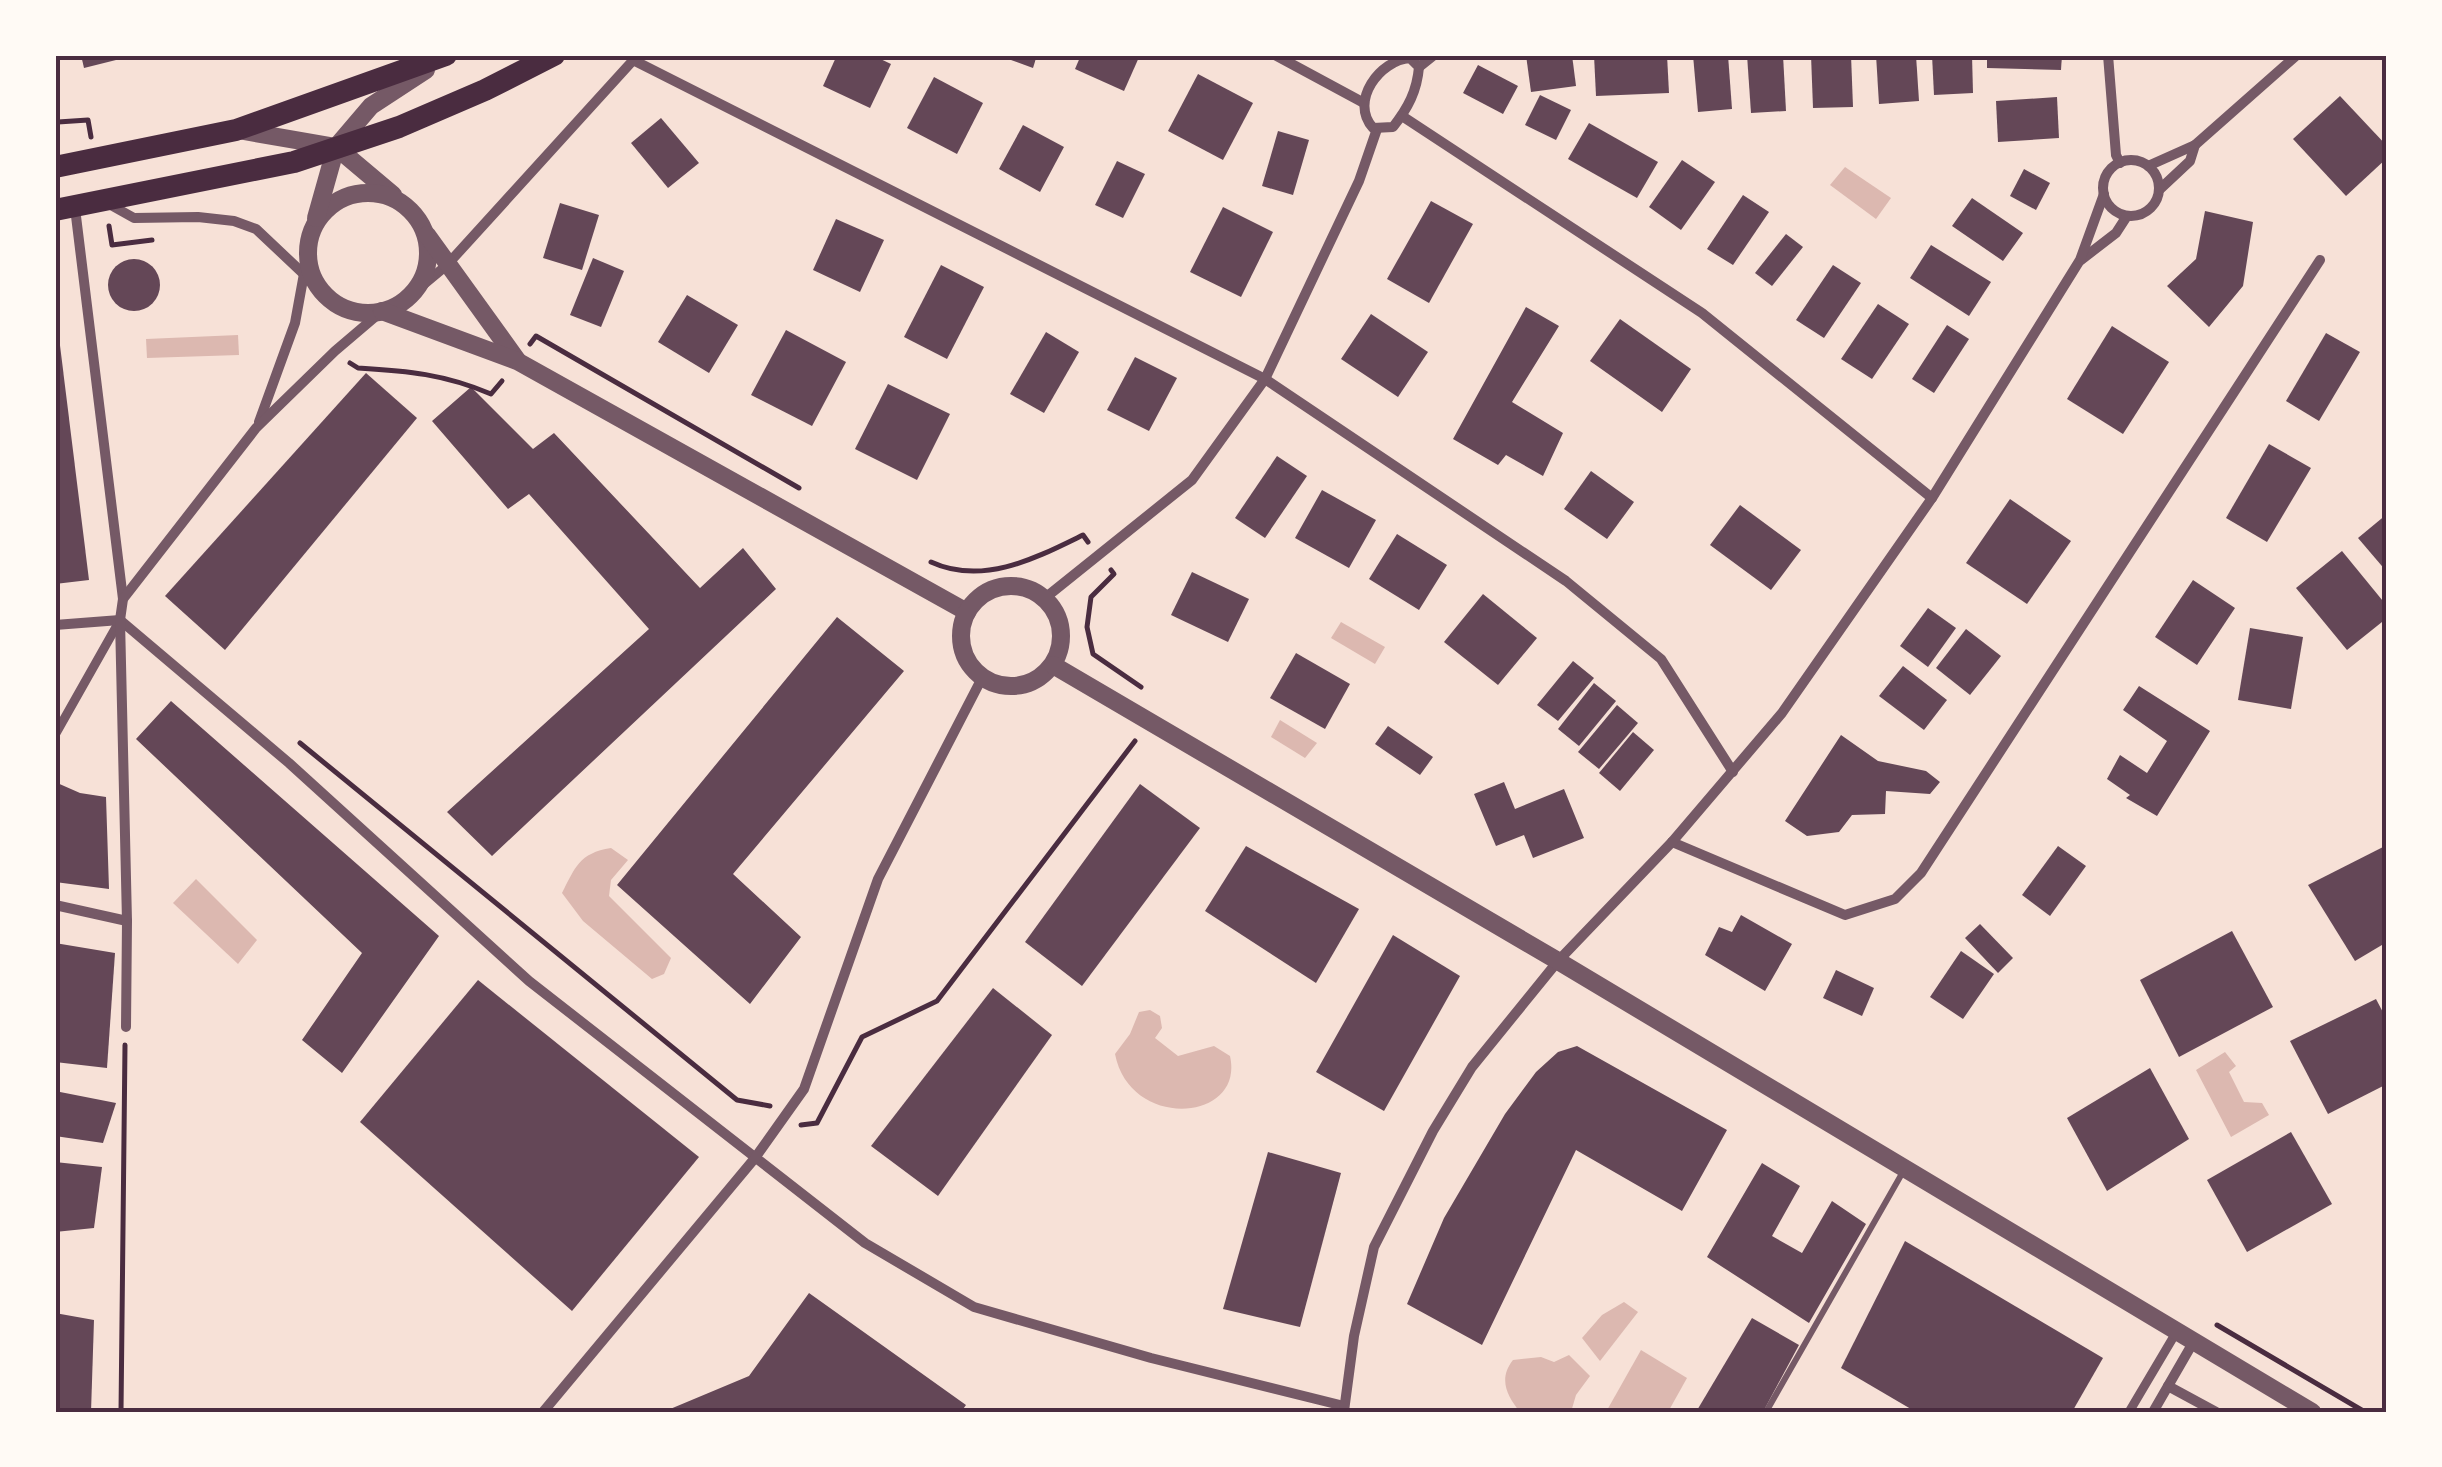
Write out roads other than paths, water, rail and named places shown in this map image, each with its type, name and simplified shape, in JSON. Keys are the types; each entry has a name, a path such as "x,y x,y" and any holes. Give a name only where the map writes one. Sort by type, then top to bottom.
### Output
{"main road":[{"path":"55,167 236,130 449,55"},
{"path":"65,208 294,162 416,120 554,55"}],"street":[{"path":"256,428 295,324 302,273 336,147 371,106 449,55"},
{"path":"1275,55 1364,103"},
{"path":"1413,60 1417,86 1402,116 1393,127 1377,129 1366,120 1364,103 1382,68 1397,59 1434,55"},
{"path":"2108,55 2116,155 2120,163"},
{"path":"2148,166 2195,146 2297,55"},
{"path":"123,599 256,428 335,351 446,265 636,58 1265,379 1566,581 1661,659 1733,772"},
{"path":"1402,116 1702,313 1932,498"},
{"path":"1044,598 1192,480 1265,379 1358,182 1377,129"},
{"path":"236,130 336,147 404,205 517,361"},
{"path":"2159,190 2190,161 2195,146"},
{"path":"55,625 120,620 289,763 529,981 865,1244 974,1307 1344,1409 1354,1336 1374,1247 1432,1131 1472,1067 1558,961 1672,842 1782,713 1932,498 2080,260 2104,194 2105,179 2120,163 2130,160 2148,166 2156,176 2159,190 2157,199 2145,212 2127,216 2112,208 2104,194"},
{"path":"325,294 316,282 310,244 319,219 332,205 349,196 387,196 404,205"},
{"path":"104,201 134,218 198,216 256,229 325,294 351,310 382,311 517,361 967,612"},
{"path":"65,208 123,599 120,620 126,1027"},
{"path":"2080,260 2116,233 2127,216"},
{"path":"411,295 428,263 423,228"},
{"path":"1672,842 1845,915 1896,899 1922,873 2320,260"},
{"path":"1002,586 1032,590 1044,598 1053,607 1062,630 1059,654 1053,665 1028,684 996,685 982,678 971,667 960,640 967,612 988,591 1002,586"},
{"path":"55,735 120,620"},
{"path":"1053,665 1558,961 2312,1412"},
{"path":"543,1412 756,1158 804,1089 878,878 982,678"},
{"path":"55,906 127,921"},
{"path":"2129,1412 2177,1331"},
{"path":"2153,1412 2194,1342"},
{"path":"2168,1386 2216,1412"}],"lane":[{"path":"1766,1412 1905,1168"}]}
